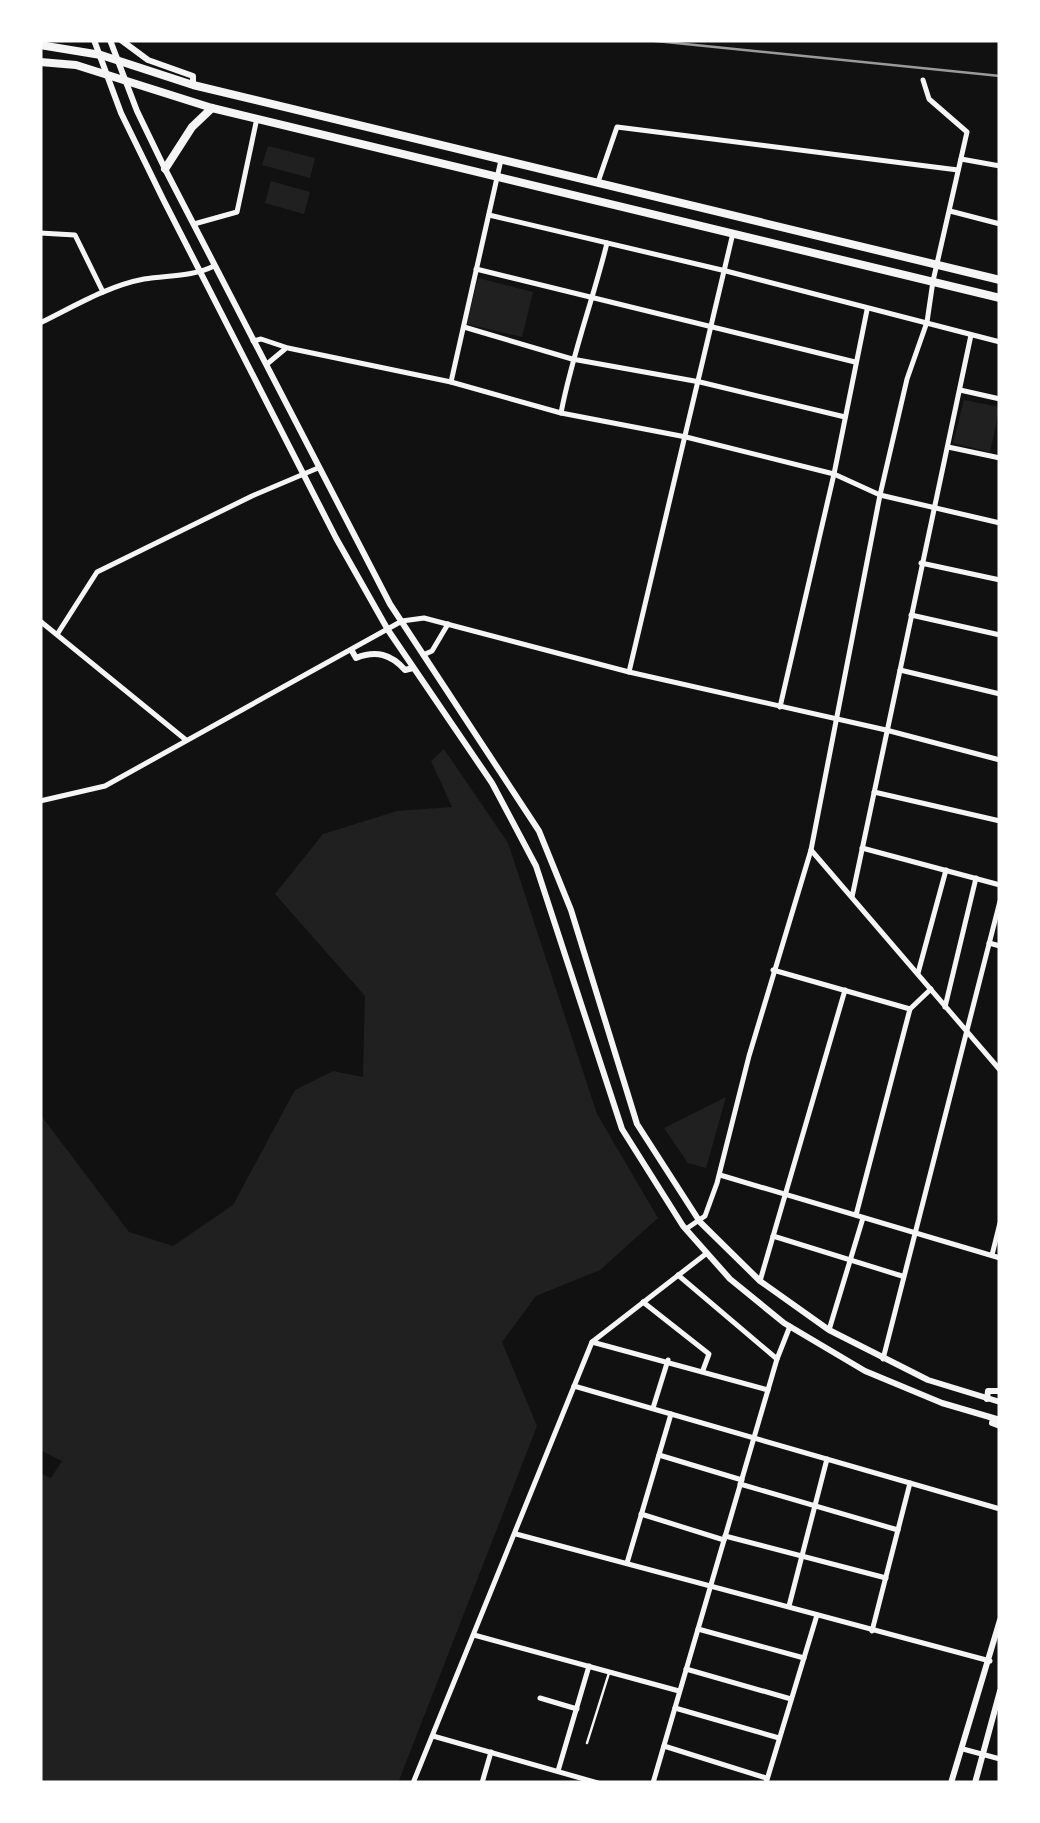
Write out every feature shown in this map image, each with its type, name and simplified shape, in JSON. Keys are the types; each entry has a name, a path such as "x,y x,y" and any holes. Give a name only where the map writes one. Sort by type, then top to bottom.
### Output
{"main road":[{"path":"60,46 70,40"},
{"path":"40,45 101,55 192,85 1000,280"},
{"path":"40,62 76,65 212,108 1000,298"},
{"path":"164,168 192,127 212,108"}],"street":[{"path":"94,40 121,113 304,474 388,630 492,783 536,866 622,1129 686,1229 730,1279 790,1326 865,1370 998,1422"},
{"path":"110,40 164,168 318,468 423,656 539,832 571,910 638,1124 700,1222 760,1280 829,1330 928,1380 1000,1402"},
{"path":"122,40 148,60 193,76 192,85"},
{"path":"686,1229 705,1216 719,1175 773,970 811,850 880,495 907,379 927,322 962,158 967,132 929,99 923,80"},
{"path":"194,224 237,212 257,118"},
{"path":"598,182 617,128 959,170"},
{"path":"451,382 501,158"},
{"path":"962,158 1000,166"},
{"path":"950,211 1000,224"},
{"path":"489,215 1000,342"},
{"path":"629,672 733,232"},
{"path":"40,233 75,235 103,292"},
{"path":"561,414 572,359 594,298 607,242"},
{"path":"40,323 103,292 142,280 202,272 214,266"},
{"path":"476,269 855,362"},
{"path":"780,708 834,474 867,308"},
{"path":"464,327 572,359 700,382 845,417"},
{"path":"852,897 971,335"},
{"path":"253,342 261,338 288,348 451,382 561,414 758,454 834,474 880,495 1000,523"},
{"path":"266,365 279,351 288,348"},
{"path":"960,390 1000,399"},
{"path":"948,446 1000,458"},
{"path":"58,633 97,572 318,468"},
{"path":"922,563 1000,580"},
{"path":"911,614 1000,634"},
{"path":"40,801 105,786 402,621 424,618 629,672 1000,760"},
{"path":"40,621 186,740"},
{"path":"423,656 432,651 448,624"},
{"path":"352,651 356,658 370,652 391,657 405,670 413,668"},
{"path":"900,670 1000,694"},
{"path":"874,792 1000,821"},
{"path":"862,848 1000,885"},
{"path":"811,850 1000,1070"},
{"path":"918,974 946,870"},
{"path":"945,1006 976,878"},
{"path":"883,1359 1000,900"},
{"path":"989,943 1000,946"},
{"path":"773,970 910,1009"},
{"path":"829,1330 850,1260 910,1009 931,989"},
{"path":"760,1280 845,990"},
{"path":"719,1175 1000,1258"},
{"path":"992,1255 1000,1223"},
{"path":"773,1236 902,1276"},
{"path":"413,1783 592,1342 707,1252"},
{"path":"678,1275 777,1359"},
{"path":"643,1302 709,1354 702,1370"},
{"path":"653,1783 790,1326"},
{"path":"592,1342 768,1390"},
{"path":"653,1408 668,1360"},
{"path":"574,1386 1000,1510"},
{"path":"986,1399 988,1391 1000,1392"},
{"path":"626,1562 672,1414"},
{"path":"659,1455 898,1530"},
{"path":"789,1606 827,1459"},
{"path":"872,1630 910,1483"},
{"path":"641,1514 886,1578"},
{"path":"516,1534 990,1661"},
{"path":"664,1746 766,1781 817,1615"},
{"path":"951,1783 1000,1620"},
{"path":"698,1629 804,1658"},
{"path":"474,1635 680,1692"},
{"path":"558,1771 589,1666"},
{"path":"686,1669 791,1699"},
{"path":"975,1783 1000,1691"},
{"path":"540,1698 577,1709"},
{"path":"675,1708 780,1738"},
{"path":"432,1736 598,1783"},
{"path":"962,1749 1000,1759"},
{"path":"482,1783 492,1752"},
{"path":"566,1783 568,1774"}],"lane":[{"path":"587,1743 609,1672"}],"shaded area":[{"path":"268,146 315,158 310,178 262,165"},
{"path":"271,181 310,192 304,214 265,203"},
{"path":"478,278 533,292 522,337 467,324"},
{"path":"964,400 1000,407 990,452 953,443"},
{"path":"444,749 508,843 597,1114 658,1218 600,1270 536,1296 502,1342 537,1426 398,1783 40,1783 40,1473 51,1478 62,1461 40,1450 40,1114 129,1232 173,1246 233,1205 295,1090 333,1071 363,1077 365,996 275,894 323,834 397,811 452,807 431,761"},
{"path":"726,1097 706,1168 688,1163 664,1128"}],"railway":[{"path":"646,40 1000,76"}]}
